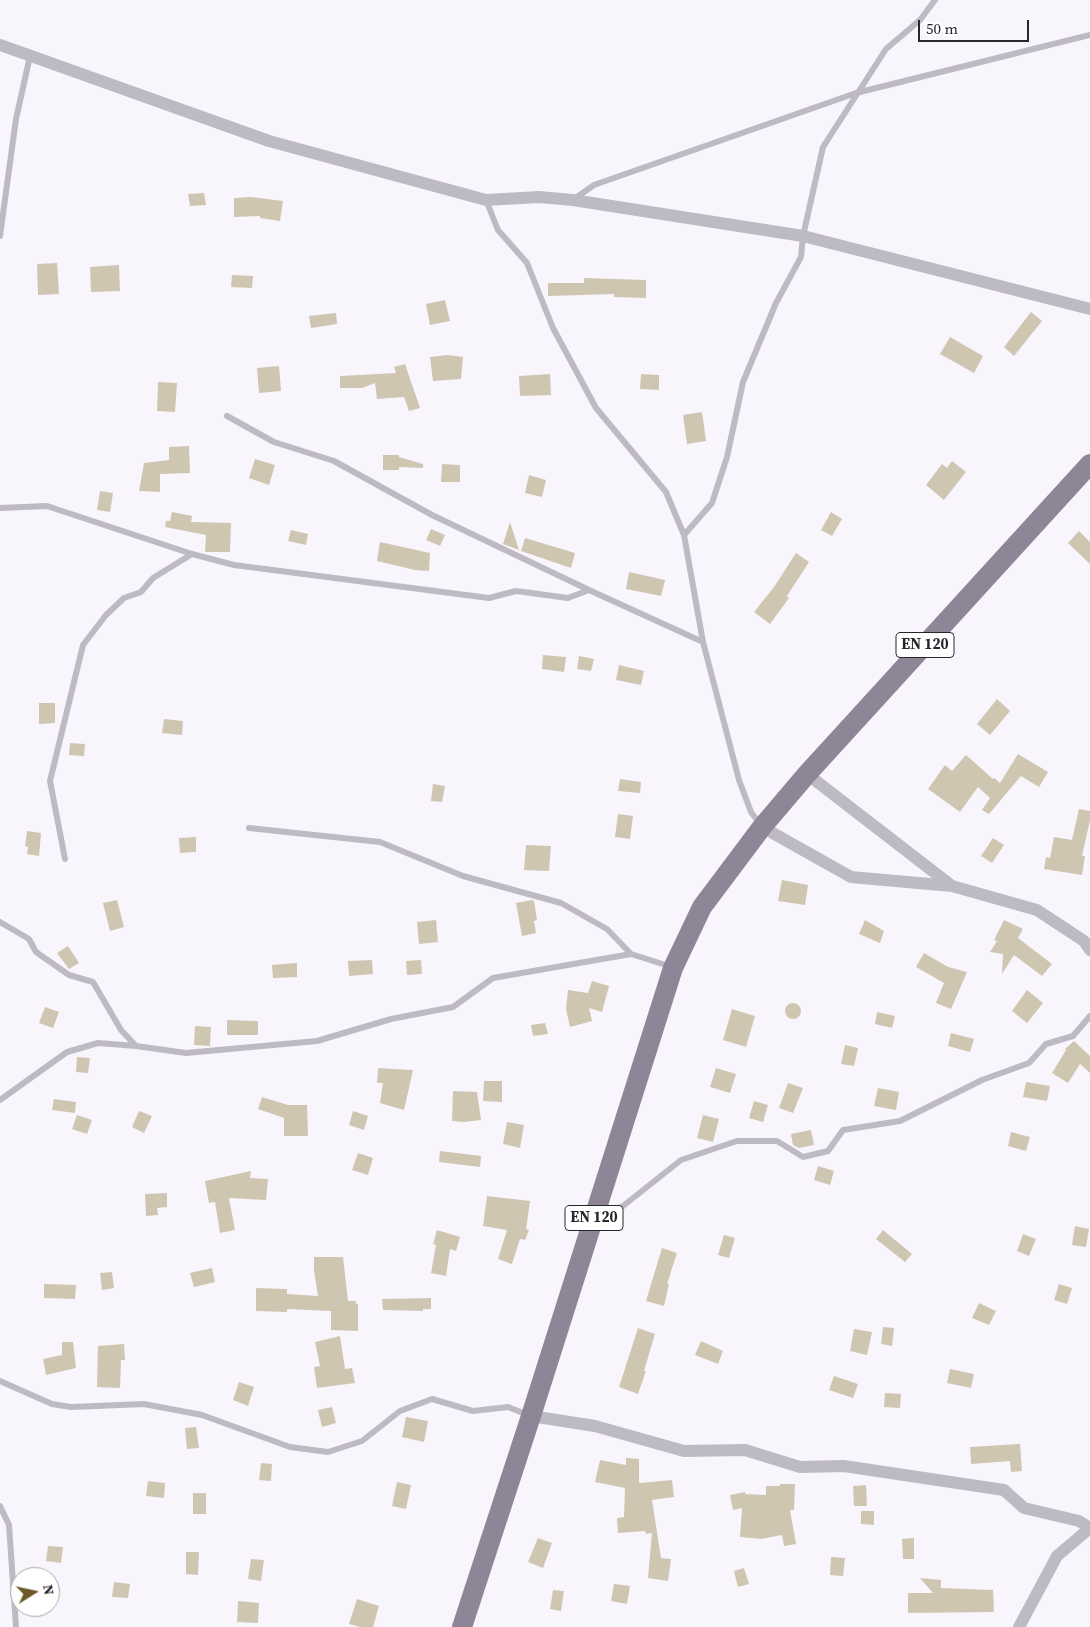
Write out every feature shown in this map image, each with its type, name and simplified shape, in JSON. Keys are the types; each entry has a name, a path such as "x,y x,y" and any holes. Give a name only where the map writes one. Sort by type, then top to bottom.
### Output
{"main road":[{"name":"EN 120","path":"462,1627 673,968 702,907 762,827 808,774 1090,464"}],"street":[{"path":"0,45 269,141 486,200 539,196 803,236 1090,309"},
{"path":"808,774 952,886"},
{"path":"762,827 851,877 952,886 1037,910 1084,941 1090,950"},
{"path":"531,1416 595,1426 684,1451 745,1450 800,1466 844,1466 1004,1490 1024,1508 1079,1521 1090,1528 1057,1556 1019,1627"}],"lane":[{"path":"684,535 712,503 727,458 743,382 776,302 801,257 803,236 823,147 886,49 920,20 935,0"},
{"path":"573,200 594,185 856,93 1090,35"},
{"path":"0,236 16,119 30,56"},
{"path":"486,200 498,230 527,263 553,328 596,408 666,492 684,535 703,642 739,780 750,812 762,827"},
{"path":"227,416 274,442 334,461 432,515 703,642"},
{"path":"0,508 47,506 192,554 234,565 489,598 516,590 568,598 589,590"},
{"path":"66,859 50,781 83,645 106,615 124,598 141,592 153,578 192,554"},
{"path":"249,828 380,842 463,876 561,903 607,929 631,954 673,968"},
{"path":"0,922 29,939 36,952 69,975 93,982 121,1030 136,1046"},
{"path":"0,1100 67,1052 98,1043 186,1053 318,1040 391,1019 453,1007 493,978 631,954"},
{"path":"592,1223 623,1206 682,1160 737,1141 777,1141 803,1157 828,1151 843,1130 900,1121 982,1080 1029,1063 1046,1044 1073,1036 1090,1016"},
{"path":"0,1381 52,1404 71,1407 144,1404 202,1415 290,1447 328,1452 362,1441 400,1411 432,1399 473,1411 508,1407 531,1416"},
{"path":"0,1506 9,1525 16,1627"}],"building":[{"path":"204,193 206,205 190,206 188,194"},
{"path":"251,197 283,201 280,221 260,218 260,216 234,217 234,198"},
{"path":"57,263 59,294 38,295 37,264"},
{"path":"119,265 120,291 91,292 90,267"},
{"path":"232,275 253,276 252,288 231,287"},
{"path":"584,278 646,280 646,298 614,297 614,294 548,296 548,283 584,283"},
{"path":"445,300 450,321 430,325 426,304"},
{"path":"1031,312 1042,321 1014,356 1004,347"},
{"path":"336,313 337,324 311,328 309,316"},
{"path":"950,337 983,356 974,373 940,354"},
{"path":"448,355 463,357 461,379 433,381 430,357"},
{"path":"405,364 420,408 409,411 404,397 377,399 375,383 362,388 340,388 340,376 396,373 394,367"},
{"path":"279,366 281,391 259,393 257,368"},
{"path":"550,374 551,395 520,396 519,376"},
{"path":"641,374 659,375 659,390 640,389"},
{"path":"158,382 177,383 175,412 157,411"},
{"path":"702,412 706,441 687,444 683,415"},
{"path":"189,446 190,473 160,474 160,492 139,491 144,463 169,460 169,447"},
{"path":"383,455 399,455 399,457 423,464 423,468 399,467 399,470 383,470"},
{"path":"255,459 275,465 269,485 249,478"},
{"path":"952,461 966,472 944,500 926,485 942,464 947,468"},
{"path":"442,464 460,465 460,482 441,482"},
{"path":"529,475 546,480 542,497 525,493"},
{"path":"100,491 113,493 110,512 97,510"},
{"path":"172,512 192,516 191,522 231,523 230,552 205,552 206,535 165,527 166,521 170,521"},
{"path":"831,512 842,519 832,536 821,530"},
{"path":"510,522 519,550 503,544"},
{"path":"431,529 445,535 440,546 426,540"},
{"path":"291,530 308,534 306,545 288,541"},
{"path":"1079,531 1090,542 1090,564 1068,543"},
{"path":"525,538 575,553 571,568 521,551"},
{"path":"380,542 430,553 429,571 415,570 377,561"},
{"path":"796,553 809,562 787,596 789,598 770,624 754,612 774,587"},
{"path":"629,572 665,580 661,596 626,589"},
{"path":"543,655 566,657 564,672 542,669"},
{"path":"579,656 594,659 591,671 577,669"},
{"path":"619,665 644,671 641,685 616,680"},
{"path":"997,699 1010,711 990,735 977,724"},
{"path":"39,703 55,703 55,723 39,724"},
{"path":"164,719 183,721 182,735 162,733"},
{"path":"70,743 85,744 84,756 69,755"},
{"path":"1018,754 1048,772 1039,787 1021,776 989,814 982,810 990,798 978,787 960,812 928,789 945,765 952,771 966,755 1000,783"},
{"path":"620,779 641,782 640,793 618,791"},
{"path":"433,784 445,786 442,802 431,801"},
{"path":"1079,809 1090,811 1090,820 1082,856 1085,856 1082,875 1044,869 1046,857 1050,858 1054,837 1072,840"},
{"path":"618,814 633,816 630,839 615,837"},
{"path":"27,831 41,833 39,856 27,854 28,847 25,846"},
{"path":"196,837 196,852 180,853 179,838"},
{"path":"993,838 1004,845 992,863 981,856"},
{"path":"526,845 551,846 549,871 524,870"},
{"path":"782,880 808,885 805,905 778,901"},
{"path":"117,900 124,927 110,931 103,903"},
{"path":"534,901 537,920 534,921 536,933 522,936 516,903"},
{"path":"436,920 438,942 419,944 417,922"},
{"path":"865,920 884,931 880,943 859,934"},
{"path":"1004,920 1023,929 1018,938 1052,964 1042,976 1014,955 1002,974 1003,954 990,952 997,941 994,940"},
{"path":"68,946 79,963 69,969 57,953"},
{"path":"924,953 948,967 967,972 951,1009 936,1003 944,983 916,967"},
{"path":"372,960 373,974 349,976 348,961"},
{"path":"421,960 422,974 407,975 406,961"},
{"path":"297,963 297,977 273,978 272,965"},
{"path":"592,981 609,986 602,1012 589,1008 592,1021 570,1027 566,1009 568,990 588,993"},
{"path":"1027,990 1043,1003 1027,1023 1012,1011"},
{"path":"790,1003 796,1003 801,1008 799,1017 790,1019 785,1014 785,1008"},
{"path":"45,1007 59,1012 53,1028 39,1023"},
{"path":"732,1009 755,1016 746,1047 723,1040"},
{"path":"877,1012 895,1016 892,1028 875,1024"},
{"path":"227,1020 258,1021 258,1035 227,1035"},
{"path":"545,1023 548,1034 533,1036 531,1025"},
{"path":"195,1026 211,1027 210,1046 194,1045"},
{"path":"951,1033 974,1039 970,1052 948,1046"},
{"path":"1074,1041 1090,1056 1090,1073 1080,1064 1068,1083 1052,1073 1065,1049"},
{"path":"845,1045 858,1048 854,1066 841,1064"},
{"path":"77,1057 90,1058 88,1073 76,1072"},
{"path":"378,1068 413,1070 404,1110 380,1103 383,1083 377,1083"},
{"path":"716,1068 736,1074 730,1093 710,1087"},
{"path":"484,1081 502,1081 502,1102 483,1101"},
{"path":"1026,1082 1050,1086 1047,1101 1023,1097"},
{"path":"788,1083 803,1088 793,1113 779,1108"},
{"path":"878,1088 899,1092 896,1110 874,1106"},
{"path":"453,1091 477,1092 481,1120 452,1121"},
{"path":"262,1097 288,1105 307,1105 308,1136 284,1136 284,1118 258,1109"},
{"path":"54,1099 76,1102 75,1113 52,1110"},
{"path":"754,1101 768,1105 763,1122 749,1118"},
{"path":"139,1111 152,1116 144,1133 132,1127"},
{"path":"353,1111 368,1116 364,1130 349,1125"},
{"path":"77,1115 92,1120 87,1134 72,1129"},
{"path":"703,1115 719,1119 713,1142 697,1138"},
{"path":"507,1122 524,1125 520,1148 503,1144"},
{"path":"811,1130 814,1145 799,1148 793,1145 791,1134"},
{"path":"1011,1132 1030,1137 1026,1151 1008,1146"},
{"path":"440,1151 481,1156 480,1167 439,1162"},
{"path":"358,1153 373,1158 368,1175 352,1170"},
{"path":"818,1166 834,1171 830,1185 814,1180"},
{"path":"251,1171 250,1178 268,1179 266,1200 229,1198 235,1230 220,1233 215,1202 209,1203 205,1181"},
{"path":"167,1193 167,1207 157,1208 158,1215 146,1216 145,1194"},
{"path":"487,1196 530,1201 526,1229 529,1230 525,1240 520,1239 512,1264 498,1259 507,1230 483,1226"},
{"path":"1075,1226 1089,1229 1086,1247 1072,1245"},
{"path":"437,1230 460,1237 456,1251 450,1249 446,1276 431,1273 436,1245 433,1244"},
{"path":"883,1230 912,1254 905,1262 876,1239"},
{"path":"1023,1234 1036,1239 1029,1256 1017,1251"},
{"path":"724,1235 735,1238 729,1258 718,1255"},
{"path":"662,1248 677,1253 667,1284 669,1284 664,1306 646,1301"},
{"path":"314,1257 343,1257 348,1301 356,1301 356,1304 358,1304 358,1331 331,1330 331,1311 287,1309 287,1312 256,1311 256,1288 287,1289 287,1294 318,1296"},
{"path":"212,1268 215,1282 194,1287 190,1273"},
{"path":"112,1272 114,1288 102,1290 100,1273"},
{"path":"44,1284 76,1285 75,1299 44,1298"},
{"path":"1059,1284 1072,1288 1067,1304 1054,1300"},
{"path":"431,1298 431,1309 423,1309 423,1311 383,1310 382,1299"},
{"path":"979,1303 996,1311 989,1325 972,1318"},
{"path":"883,1327 894,1328 892,1346 881,1344"},
{"path":"638,1328 655,1334 638,1394 619,1387"},
{"path":"854,1329 872,1332 867,1355 850,1351"},
{"path":"340,1336 345,1369 352,1368 355,1383 317,1388 314,1367 320,1366 315,1342"},
{"path":"701,1341 723,1351 718,1364 695,1355"},
{"path":"62,1342 73,1342 76,1368 46,1375 43,1359 62,1355"},
{"path":"124,1344 125,1360 121,1360 120,1388 97,1387 98,1346"},
{"path":"950,1369 974,1374 971,1388 947,1383"},
{"path":"834,1376 858,1384 853,1398 829,1390"},
{"path":"239,1382 254,1387 248,1406 233,1400"},
{"path":"885,1393 901,1394 900,1408 884,1407"},
{"path":"332,1407 336,1423 322,1427 318,1410"},
{"path":"406,1417 428,1421 424,1442 402,1437"},
{"path":"196,1427 199,1448 187,1449 185,1428"},
{"path":"1020,1444 1022,1471 1011,1472 1010,1461 971,1464 970,1447"},
{"path":"626,1458 639,1459 639,1483 672,1480 674,1497 652,1500 661,1558 671,1559 668,1581 648,1578 652,1533 646,1534 645,1531 618,1533 617,1518 624,1517 625,1488 595,1482 600,1460 626,1465"},
{"path":"261,1463 272,1464 271,1481 259,1480"},
{"path":"148,1481 165,1483 164,1498 146,1496"},
{"path":"397,1482 411,1485 406,1509 392,1506"},
{"path":"780,1484 795,1484 794,1510 790,1510 796,1544 784,1546 782,1535 761,1539 740,1537 742,1508 733,1510 730,1495 745,1492 745,1494 766,1495 766,1486 780,1486"},
{"path":"866,1485 867,1506 854,1506 853,1486"},
{"path":"193,1493 206,1493 206,1514 193,1514"},
{"path":"861,1511 874,1511 874,1525 861,1524"},
{"path":"538,1538 552,1543 543,1568 528,1562"},
{"path":"914,1538 914,1559 903,1559 902,1539"},
{"path":"48,1546 63,1547 61,1563 46,1561"},
{"path":"186,1552 199,1552 198,1575 186,1574"},
{"path":"831,1557 845,1558 843,1576 830,1575"},
{"path":"251,1559 264,1560 261,1581 248,1579"},
{"path":"744,1568 749,1584 738,1587 734,1571"},
{"path":"920,1578 941,1580 941,1588 993,1590 994,1612 908,1613 908,1593 933,1593"},
{"path":"114,1582 130,1584 128,1598 112,1597"},
{"path":"614,1584 630,1586 627,1604 611,1601"},
{"path":"553,1590 564,1591 561,1611 550,1609"},
{"path":"357,1599 379,1606 373,1627 360,1627 349,1624"},
{"path":"238,1601 259,1603 258,1623 237,1622"}]}
